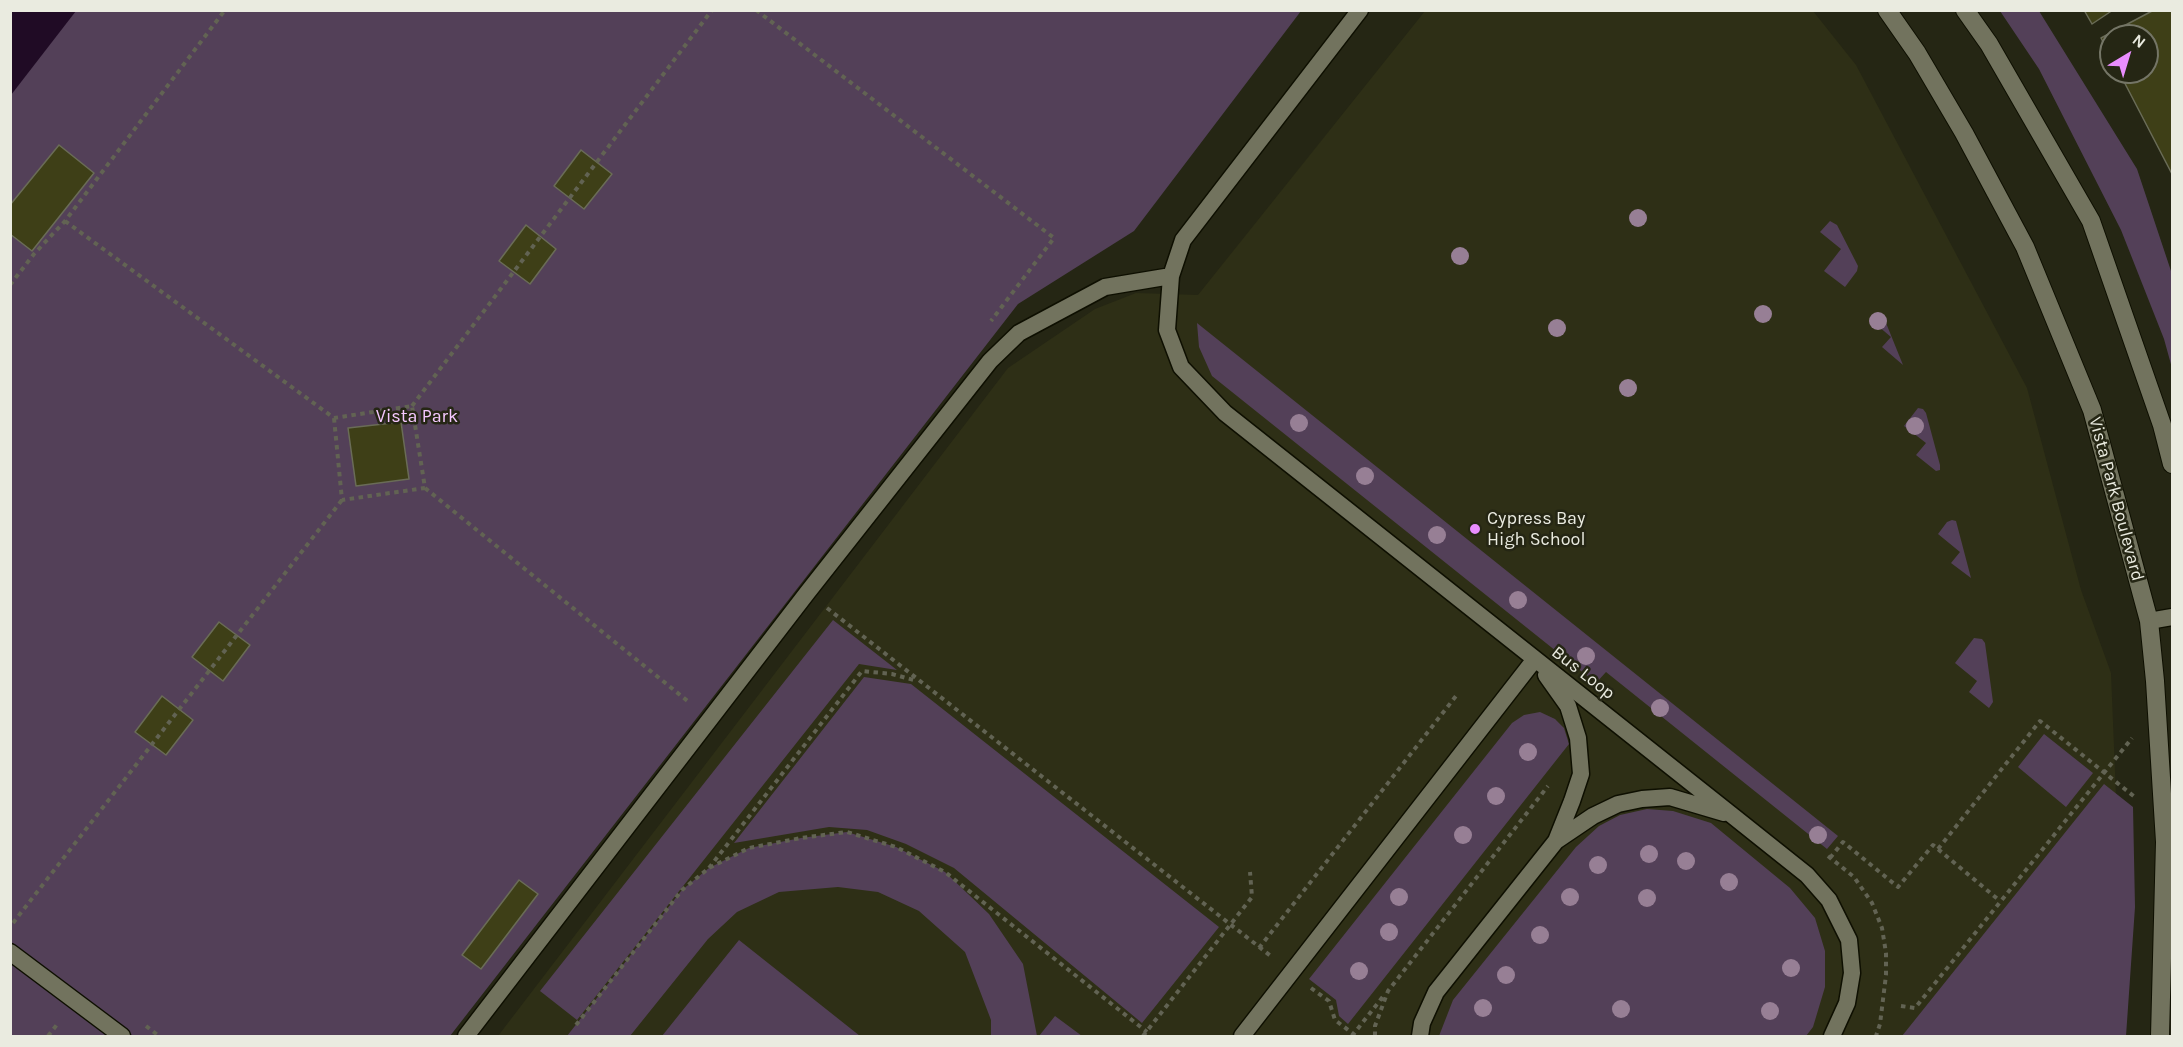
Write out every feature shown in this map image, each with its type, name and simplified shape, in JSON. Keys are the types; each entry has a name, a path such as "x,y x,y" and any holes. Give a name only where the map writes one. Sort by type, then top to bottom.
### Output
{"street":[{"name":"Vista Park Boulevard","path":"1887,10 1923,63 1964,133 2025,247 2092,410 2149,621 2165,842 2160,1036"},
{"path":"1965,10 1989,44 2091,221 2162,425 2172,464"}],"lane":[{"path":"1242,1036 1535,659 1225,413 1181,367 1167,330 1171,276 1183,240 1359,10"},
{"path":"466,1036 807,593 990,361 1019,333 1105,287 1171,276"},
{"path":"2149,621 2172,617"},
{"name":"Bus Loop","path":"1535,659 1807,875 1829,900 1849,940 1852,973 1847,1003 1832,1036"},
{"name":"Bus Loop","path":"1535,659 1569,706 1578,738 1581,774 1556,841"},
{"name":"Bus Loop","path":"1420,1036 1422,1023 1436,992 1556,841 1593,816 1618,804 1642,799 1670,797 1733,816"},
{"path":"10,952 122,1036"}],"path":[{"path":"10,285 34,254 65,221 225,10"},
{"path":"65,221 334,418 412,406 712,10"},
{"path":"756,10 1049,234"},
{"path":"412,406 425,488 692,705"},
{"path":"13,923 342,500 334,418"},
{"path":"342,500 425,488"},
{"path":"807,593 1329,1001 1335,1020 1354,1036 1549,786"},
{"path":"709,868 862,671 892,674 920,682"},
{"path":"1259,948 1456,696"},
{"path":"1938,849 2040,721 2139,800"},
{"path":"1901,1006 1915,1008 2137,732"},
{"path":"576,1025 682,890 709,868 749,848 847,832 896,847 945,872 1147,1032"},
{"path":"1830,858 1843,842 1898,887 1933,845 2000,901"},
{"path":"1143,1036 1252,897 1250,872"},
{"path":"1375,1036 1376,1026 1388,991"},
{"path":"48,1036 60,1021"}],"shaded area":[{"path":"10,11 76,11 11,95"},
{"name":"Cypress Bay High School","path":"1425,11 1813,11 1856,65 2027,388 2081,590 2111,673 2118,846 2112,1036 498,1036 1008,368 1095,309 1136,293 1198,295"}],"green space":[{"name":"Vista Park","path":"10,11 1301,11 1134,231 1018,304 450,1036 11,1036"},
{"path":"2000,11 2039,11 2137,169 2172,274 2172,368 2164,339 2121,230 2039,69"},
{"path":"1830,221 1837,225 1858,266 1845,287 1824,271 1841,249 1820,232"},
{"path":"1877,312 1884,318 1903,365 1882,347 1891,337 1871,320"},
{"path":"1197,323 1838,836 1827,849 1606,672 1596,683 1212,376 1199,347"},
{"path":"1918,408 1923,409 1926,413 1940,470 1936,471 1916,455 1926,443 1904,426"},
{"path":"1956,521 1971,578 1951,563 1960,552 1938,534 1947,522"},
{"path":"833,620 897,670 859,664 577,1020 540,991"},
{"path":"1974,638 1982,639 1985,643 1993,702 1989,708 1969,692 1977,681 1955,663"},
{"path":"864,677 911,684 1219,927 1142,1023 954,868 906,844 867,830 829,827 734,843"},
{"path":"1540,712 1555,719 1564,728 1569,744 1348,1024 1339,1016 1336,1000 1309,979 1512,723 1524,715"},
{"path":"2044,734 2093,773 2066,807 2018,767"},
{"path":"2104,784 2133,807 2135,907 2126,1036 1902,1036"},
{"path":"1647,809 1673,811 1711,823 1790,888 1815,918 1825,951 1825,987 1813,1027 1806,1036 1439,1036 1453,1000 1576,847 1599,826 1620,815"},
{"path":"847,832 896,847 945,872 989,914 1023,964 1037,1036 991,1036 991,1020 965,952 919,911 878,892 838,887 779,892 737,912 708,939 630,1036 567,1036 682,890 709,868 749,848"},
{"path":"739,940 860,1036 662,1036"},
{"path":"1055,1016 1082,1036 1039,1036"}],"building":[{"path":"2084,10 2113,10 2092,24"},
{"path":"2154,10 2172,10 2172,174 2125,84 2159,84 2159,24 2128,24"},
{"path":"59,145 94,173 32,251 10,234 10,205"},
{"path":"581,150 612,174 584,209 554,186"},
{"path":"526,225 556,249 530,284 499,261"},
{"path":"401,422 409,479 356,486 348,428"},
{"path":"219,622 250,645 223,681 192,657"},
{"path":"162,696 193,720 166,755 135,732"},
{"path":"519,880 538,894 481,969 462,955"}],"place":[{"name":"Cypress Bay High School","path":"1475,529"}]}
